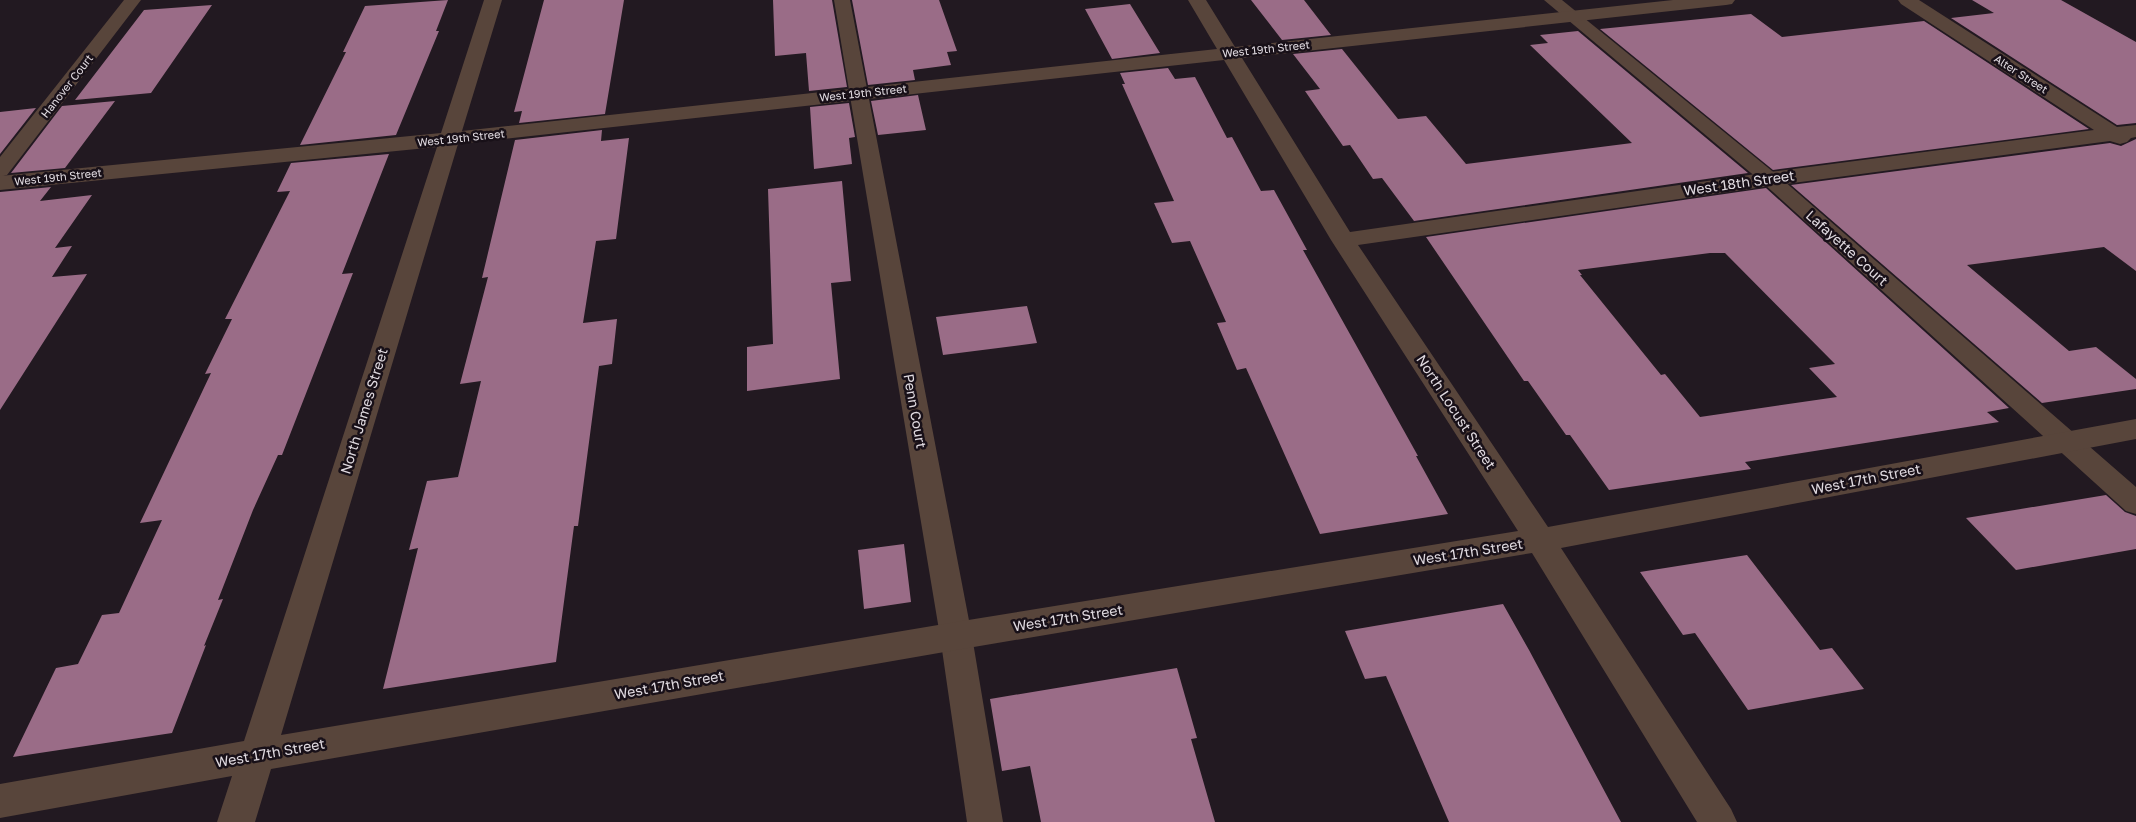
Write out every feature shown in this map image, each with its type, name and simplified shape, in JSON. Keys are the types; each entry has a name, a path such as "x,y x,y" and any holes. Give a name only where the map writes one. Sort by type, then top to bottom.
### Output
{"street":[{"name":"North James Street","path":"236,822 493,0"},
{"name":"North Locust Street","path":"1196,0 1343,240 1540,540 1718,822"},
{"name":"West 19th Street","path":"0,183 449,139 1726,0"},
{"name":"Alter Street","path":"1906,0 2136,148"},
{"name":"West 18th Street","path":"1343,240 1770,179 2136,131"},
{"name":"West 17th Street","path":"0,801 257,755 956,636 1540,540 2136,429"}],"lane":[{"name":"Hanover Court","path":"0,171 133,0"},
{"name":"Penn Court","path":"842,0 956,636 985,822"},
{"name":"Lafayette Court","path":"1552,0 1770,179 2136,503"}],"building":[{"path":"448,0 436,31 439,31 396,135 300,145 346,52 343,52 365,6"},
{"path":"544,0 624,0 605,114 519,123 522,111 514,112"},
{"path":"773,0 832,0 847,87 809,91 806,53 775,56"},
{"path":"852,0 939,0 957,51 947,52 951,65 913,70 915,80 868,85"},
{"path":"1251,0 1304,0 1331,35 1282,40"},
{"path":"1972,0 2061,0 2136,42 2136,123 2117,125 1951,18 1994,13"},
{"path":"1130,4 1160,53 1112,59 1085,9"},
{"path":"212,5 151,93 75,100 144,10"},
{"path":"1751,14 1782,37 1924,21 2089,129 1773,170 1600,29"},
{"path":"1578,31 1748,173 1414,221 1382,178 1373,179 1350,145 1343,146 1305,91 1320,89 1293,54 1342,49 1398,119 1426,116 1466,164 1632,143 1530,45 1548,43 1540,35"},
{"path":"1168,68 1175,79 1195,77 1227,138 1232,137 1261,191 1274,190 1307,250 1303,250 1418,456 1416,456 1448,514 1320,534 1246,368 1237,370 1217,323 1226,322 1190,241 1172,243 1154,203 1174,201 1122,84 1125,84 1120,73"},
{"path":"918,95 926,130 878,135 871,101"},
{"path":"115,101 65,168 11,173 62,106"},
{"path":"849,103 855,137 849,138 852,164 814,169 810,107"},
{"path":"36,108 0,154 0,112"},
{"path":"602,130 601,141 629,138 616,239 596,241 583,323 617,319 612,364 599,366 578,526 574,526 556,662 383,689 418,548 409,550 427,481 458,477 481,381 460,384 488,277 482,278 515,140"},
{"path":"2136,139 2136,271 2104,247 1967,265 2069,351 2096,347 2136,379 2136,389 2042,403 1791,185 2110,143 2121,146"},
{"path":"389,154 342,274 353,273 282,455 278,455 253,510 218,600 223,599 172,733 13,757 56,668 78,664 102,615 119,613 162,520 140,523 211,373 205,374 232,319 225,319 290,191 277,192 291,163"},
{"path":"842,181 851,281 831,283 840,379 747,391 747,347 773,344 768,189"},
{"path":"51,187 40,201 92,195 55,248 72,246 52,277 87,274 0,410 0,192"},
{"path":"1766,188 2009,408 1987,412 1999,422 1745,462 1751,469 1609,490 1570,435 1566,435 1528,381 1524,381 1426,237","holes":["1710,253 1725,253 1835,364 1809,368 1837,397 1700,417 1665,374 1661,375 1580,275 1582,275 1578,270"]},
{"path":"1027,306 1037,343 943,355 936,317"},
{"path":"2106,495 2125,512 2136,516 2136,549 2016,570 1966,518"},
{"path":"904,544 911,602 864,609 858,550"},
{"path":"1747,555 1820,650 1832,648 1864,689 1748,710 1695,633 1683,635 1640,572"},
{"path":"1503,604 1621,822 1449,822 1386,676 1365,679 1345,631"},
{"path":"1177,668 1197,738 1191,739 1215,822 1041,822 1030,766 1002,771 990,699"}]}
